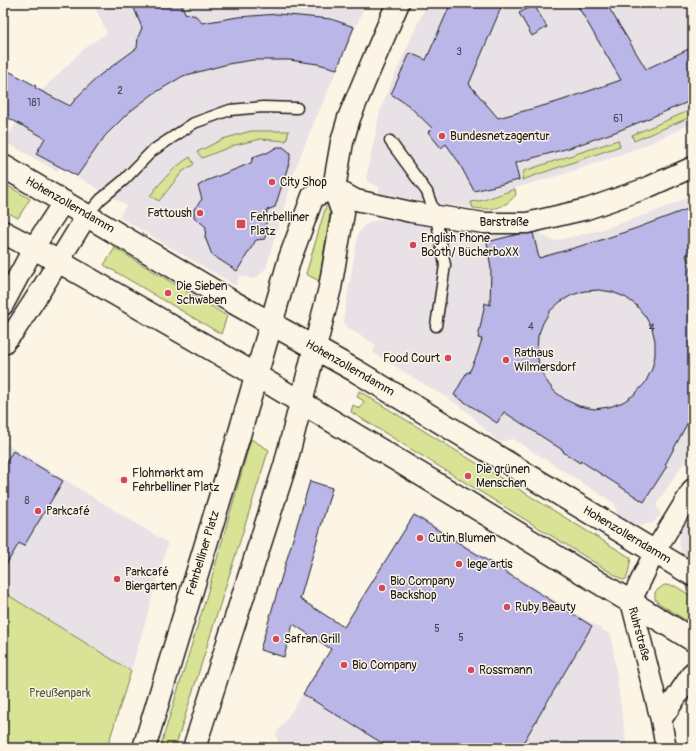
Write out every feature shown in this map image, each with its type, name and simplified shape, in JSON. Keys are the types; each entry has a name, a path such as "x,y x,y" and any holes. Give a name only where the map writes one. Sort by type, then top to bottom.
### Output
{"main road":[{"path":"194,748 285,466 330,288 343,213 334,188 342,142 349,118 398,3"},
{"name":"Hohenzollerndamm","path":"3,166 271,324 315,347 693,576"},
{"name":"Fehrbelliner Platz","path":"144,748 292,252 313,196 334,188"},
{"path":"3,232 34,247 301,402 693,640"}],"street":[{"name":"Barstraße","path":"334,188 356,200 436,217 484,223 527,224 587,209 644,189 693,167"},
{"path":"3,305 34,247 64,201"},
{"path":"3,344 15,330 87,215"},
{"name":"Ruhrstraße","path":"666,748 661,720 631,601 655,552 693,488"},
{"path":"661,720 693,672"}],"lane":[{"path":"87,215 152,151 194,123 230,110 263,107 296,108"},
{"path":"390,141 427,192 436,217 445,265 436,326"}],"shaded area":[{"path":"93,3 366,3 296,167 266,268 258,277 251,279 240,275 236,286 119,217 126,205 60,167 57,171 5,142 37,87 42,90 88,45 107,33"},
{"path":"427,3 693,3 693,123 646,145 614,157 561,175 515,188 514,190 516,195 500,207 485,209 447,205 378,194 379,187 370,183 366,179 380,111 390,85"},
{"path":"693,196 693,449 656,505 661,514 654,522 640,526 620,518 614,503 513,439 499,442 470,414 452,401 373,353 376,345 347,328 344,323 344,315 358,234 364,226 372,221 383,219 456,230 486,232 532,229 554,241 600,230 648,214"},
{"path":"3,442 168,543 131,671 3,592"},
{"path":"414,513 611,635 627,748 279,748 276,734 303,694"},
{"path":"693,513 693,564 683,555 679,541 682,529"}],"green space":[{"path":"693,109 693,116 634,141 632,135"},
{"path":"251,131 289,131 286,141 261,139 235,145 202,158 197,152 223,139"},
{"path":"618,140 620,146 522,180 524,171"},
{"path":"190,157 194,164 182,172 159,201 150,196 168,174"},
{"path":"3,183 30,199 18,218 3,210"},
{"path":"515,189 516,195 506,204 491,209 473,208 471,202 484,200"},
{"path":"328,199 332,201 319,281 306,274"},
{"path":"115,248 227,316 221,334 104,265"},
{"path":"359,391 631,558 626,579 623,580 351,412 353,405 360,409 364,401 357,397"},
{"path":"251,439 269,450 175,748 160,748 206,598"},
{"path":"664,585 675,586 693,597 693,625 657,602 655,599 655,592"},
{"name":"Preußenpark","path":"3,592 131,671 107,748 3,748"}],"building":[{"path":"132,3 181,3 185,13 196,16 202,23 238,17 278,14 331,19 354,27 337,69 318,64 289,60 253,60 228,64 183,76 153,94 128,113 105,136 77,176 36,154 45,138 3,115 3,68 36,86 35,88 70,106 78,96 100,75 137,48 138,37 142,28"},
{"path":"451,3 503,3 469,84 498,118 557,102 621,80 576,3 606,3 646,69 693,47 693,100 618,131 569,148 515,163 519,180 474,191 458,161 446,144 441,148 428,132 432,128 408,105 391,94 410,53 426,60"},
{"path":"534,5 547,27 532,36 519,13"},
{"path":"277,147 283,147 290,153 290,160 275,207 267,210 265,239 256,240 237,271 212,255 205,237 206,227 194,217 194,209 202,199 198,186 206,181 251,163 253,157 267,153"},
{"name":"Rathaus Wilmersdorf","path":"693,207 693,253 686,255 693,278 693,420 688,422 665,465 667,466 644,502 581,461 580,463 504,412 497,423 454,395 467,372 469,373 477,355 482,339 478,338 485,303 490,305 491,269 487,242 519,234 533,233 539,258 634,229","holes":["599,290 612,292 625,297 636,305 652,328 655,341 655,355 652,369 645,383 635,394 623,402 609,407 594,409 579,406 566,400 554,391 545,379 539,365 537,351 538,336 550,311 560,302 572,295 585,291"]},
{"path":"13,451 63,481 24,546 19,543 3,570 3,467"},
{"path":"310,481 332,488 300,599 344,627 414,515 592,626 520,748 390,748 303,694 331,649 293,624 284,657 260,650"}],"place":[{"name":"Bundesnetzagentur","path":"442,136"},
{"name":"City Shop","path":"272,182"},
{"name":"Fattoush","path":"200,213"},
{"name":"Fehrbelliner Platz","path":"241,224"},
{"name":"English Phone Booth/ BücherboXX","path":"413,245"},
{"name":"Die Sieben Schwaben","path":"168,293"},
{"name":"Food Court","path":"448,358"},
{"name":"Rathaus Wilmersdorf","path":"506,360"},
{"name":"Die grünen Menschen","path":"468,476"},
{"name":"Flohmarkt am Fehrbelliner Platz","path":"124,480"},
{"name":"Parkcafé","path":"38,511"},
{"name":"Cutin Blumen","path":"420,538"},
{"name":"lege artis","path":"459,564"},
{"name":"Parkcafé Biergarten","path":"117,579"},
{"name":"Bio Company Backshop","path":"382,588"},
{"name":"Ruby Beauty","path":"507,607"},
{"name":"Safran Grill","path":"276,639"},
{"name":"Bio Company","path":"344,665"},
{"name":"Rossmann","path":"471,670"}]}
